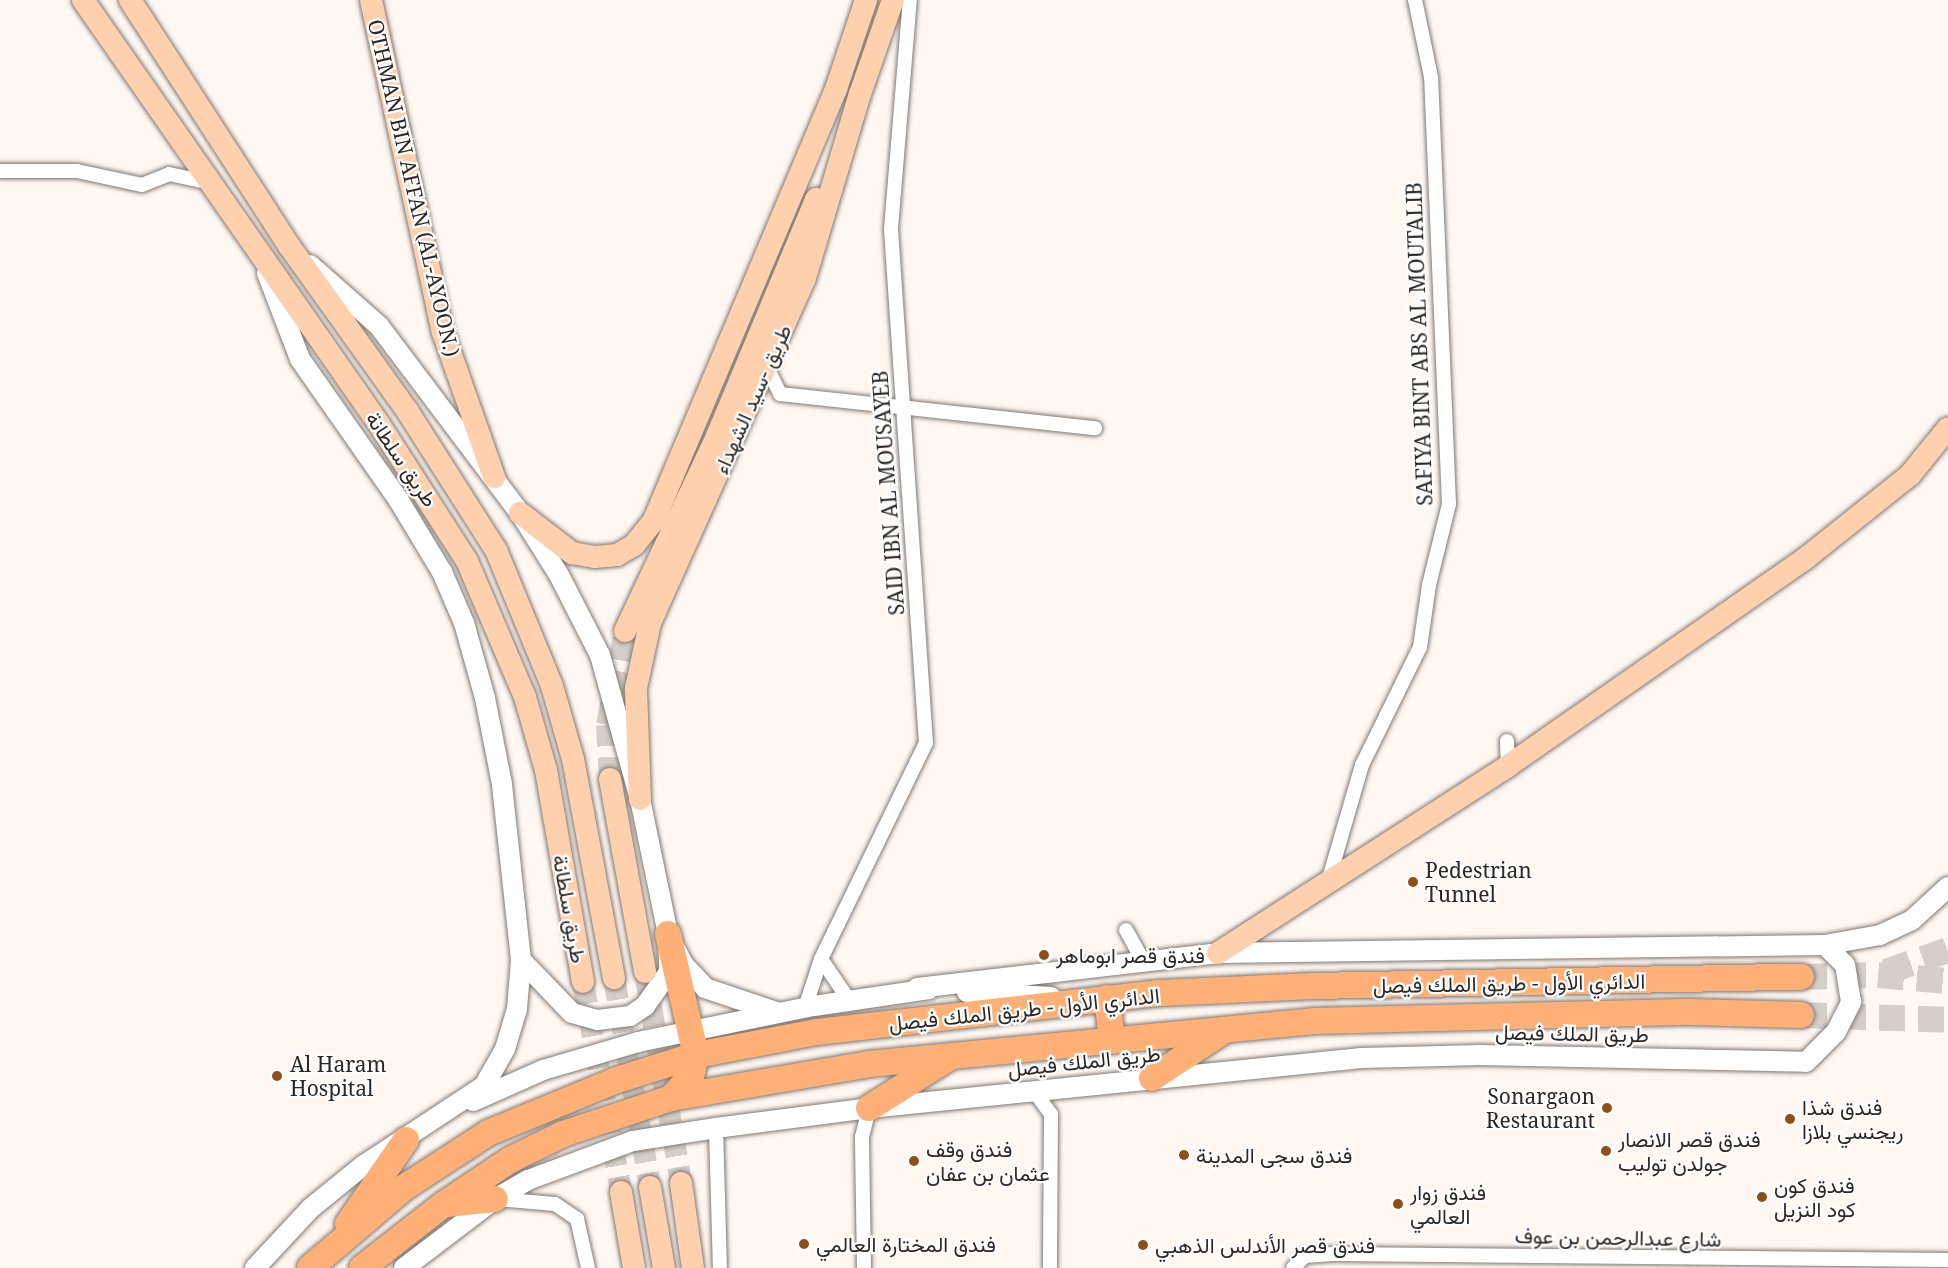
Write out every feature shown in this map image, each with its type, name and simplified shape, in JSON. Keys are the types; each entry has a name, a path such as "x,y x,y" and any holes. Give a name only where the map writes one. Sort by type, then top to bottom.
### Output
{"highway":[{"path":"668,934 694,1043 691,1076 671,1098"},
{"name":"الدائري الأول - طريق الملك فيصل","path":"318,1261 405,1187 488,1133 614,1081 694,1043 817,1032 1097,998 1312,986 1801,977"},
{"path":"1097,998 1112,1040"},
{"name":"الدائري الأول - طريق الملك فيصل","path":"362,1268 444,1204 510,1160 563,1134 671,1098 869,1064 1314,1021 1691,1012 1802,1015"},
{"path":"1152,1078 1226,1029"},
{"path":"869,1108 953,1056"},
{"path":"318,1261 406,1140"},
{"path":"444,1204 495,1199"}],"main road":[{"name":"طريق سلطانة","path":"82,0 435,506 468,561 500,632 546,770 582,982"},
{"name":"طريق سلطانة","path":"130,0 290,247 408,412 496,549 552,686 570,748 614,978"},
{"name":"OTHMAN BIN AFFAN (AL-AYOON.)","path":"371,0 443,332 494,477"},
{"name":"طريق -سيد الشهداء","path":"520,513 573,553 595,557 617,555 634,546 654,520 836,89 866,0"},
{"name":"طريق -سيد الشهداء","path":"640,799 636,688 650,623 805,278 860,94 893,0"},
{"path":"625,631 717,436 860,94"},
{"path":"290,247 379,327 494,477 559,575 600,655 640,799 668,934 669,972 645,1006 630,1016 597,1020 572,1013 521,960"},
{"path":"255,1268 311,1208 364,1165 406,1140 484,1086 505,1049 517,1009 521,960 501,784 485,698 464,623 442,572 398,499 300,359 262,259"},
{"path":"1218,953 1508,766 1806,558 1910,475 1948,428"},
{"path":"610,779 645,972"},
{"path":"450,1111 543,1070 638,1041 694,1043 778,1013 916,988 1218,953 1825,945 1880,934 1912,920 1948,887"},
{"path":"668,934 683,964 705,988 778,1013"},
{"name":"طريق الملك فيصل","path":"404,1268 495,1199 536,1177 633,1141 716,1128 869,1108 1361,1058 1481,1055 1806,1062 1836,1032 1851,1002 1845,965 1825,945"},
{"path":"916,988 1097,998"},
{"path":"681,1183 693,1268"},
{"path":"650,1187 664,1268"},
{"path":"621,1192 634,1268"}],"street":[{"name":"SAID IBN AL MOUSAYEB","path":"805,1008 821,959 926,742 891,229 910,0"},
{"name":"SAFIYA BINT ABS AL MOUTALIB","path":"1328,884 1362,765 1420,647 1429,585 1449,504 1431,77 1415,0"},
{"path":"0,171 77,171 142,184 169,174 207,182"},
{"path":"766,367 780,394 903,405 1095,428"},
{"path":"1507,741 1508,766"},
{"path":"1126,930 1144,962"},
{"path":"821,959 849,1000"},
{"path":"1034,1091 1051,1114 1050,1268"},
{"path":"864,1268 862,1137 869,1108"},
{"path":"716,1128 720,1268"},
{"path":"495,1199 531,1199 555,1204 577,1219 588,1268"},
{"name":"شارع عبدالرحمن بن عوف","path":"1293,1268 1305,1256 1336,1254 1648,1263 1948,1260"}],"tunnel":[{"path":"610,779 607,725 625,631"},
{"path":"1886,972 1948,950"},
{"path":"645,972 681,1183"},
{"path":"1801,977 1878,975 1948,981"},
{"path":"614,978 650,1187"},
{"path":"583,982 621,1192"},
{"path":"1801,1015 1948,1020"}],"place":[{"name":"Pedestrian Tunnel","path":"1413,882"},
{"name":"فندق قصر ابوماهر","path":"1044,955"},
{"name":"Al Haram Hospital","path":"277,1076"},
{"name":"Sonargaon Restaurant","path":"1607,1108"},
{"name":"فندق شذا ريجنسي بلازا","path":"1790,1119"},
{"name":"فندق قصر الانصار جولدن توليب","path":"1606,1151"},
{"name":"فندق سجى المدينة","path":"1184,1155"},
{"name":"فندق وقف عثمان بن عفان","path":"914,1161"},
{"name":"فندق كون كود النزيل","path":"1762,1197"},
{"name":"فندق زوار العالمي","path":"1398,1204"},
{"name":"فندق المختارة العالمي","path":"804,1244"},
{"name":"فندق قصر الأندلس الذهبي","path":"1143,1245"}]}
